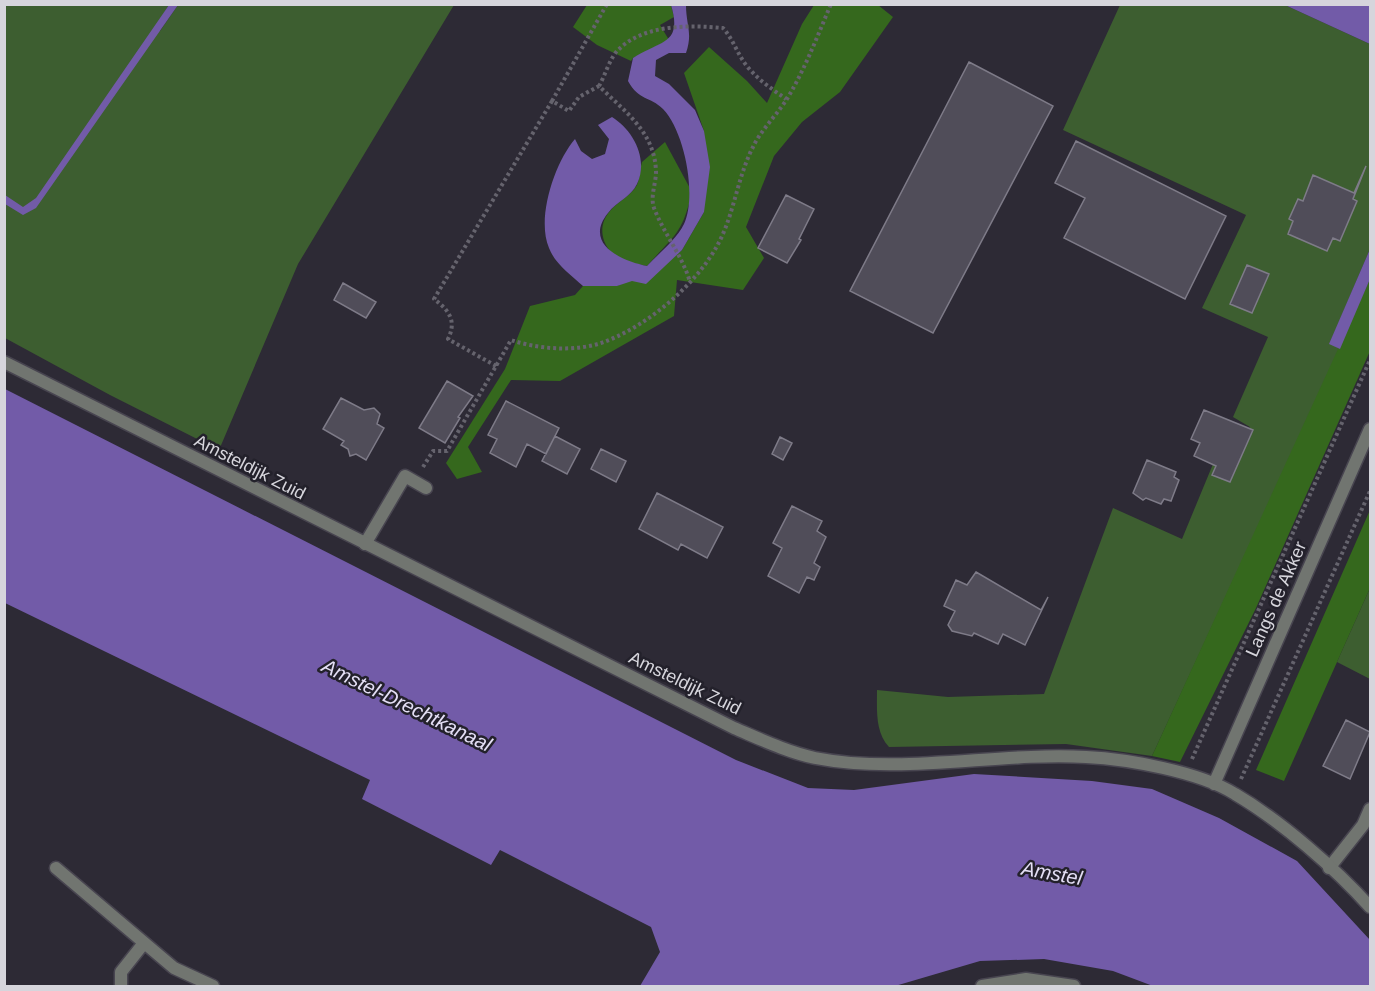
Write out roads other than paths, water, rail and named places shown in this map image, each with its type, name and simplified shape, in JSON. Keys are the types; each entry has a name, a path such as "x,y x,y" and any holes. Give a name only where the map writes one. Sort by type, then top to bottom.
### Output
{"street":[{"name":"Amsteldijk Zuid","path":"4,362 734,728 814,758 896,763 1086,757 1185,774 1235,793 1303,843 1371,907"},
{"name":"Langs de Akker","path":"1214,784 1371,429"},
{"path":"365,544 405,476 426,488"},
{"path":"1329,868 1363,825 1371,809"},
{"path":"56,868 174,968 213,987"},
{"path":"122,987 120,972 144,943"},
{"path":"982,987 1026,979 1074,987"}],"water":[{"path":"169,5 178,5 36,208 23,215 5,204 5,195 23,207 36,198"},
{"path":"671,5 686,5 688,46 686,53 669,53 656,60 655,76 669,84 695,110 704,131 710,167 704,212 682,250 646,284 632,281 617,286 583,286 564,269 552,254 546,236 545,222 546,206 555,176 575,139 581,151 592,159 605,154 609,139 598,125 612,117 626,129 637,146 641,165 637,184 608,213 601,224 600,234 603,242 617,255 647,266 681,230 688,212 687,165 683,148 671,119 658,105 636,92 628,81 633,58 667,40 671,35 674,18"},
{"path":"1285,5 1370,5 1370,44"},
{"path":"1370,249 1370,279 1340,349 1329,344"},
{"path":"5,389 736,760 808,788 854,790 974,774 1092,781 1152,789 1219,818 1297,861 1370,940 1370,986 1153,986 1113,971 1044,959 980,961 895,986 640,986 660,952 651,927 500,850 491,865 362,799 370,780 5,603"}],"water label":[{"name":"Amstel-Drechtkanaal","path":"407,705"},
{"name":"Amstel","path":"1052,873"}]}
